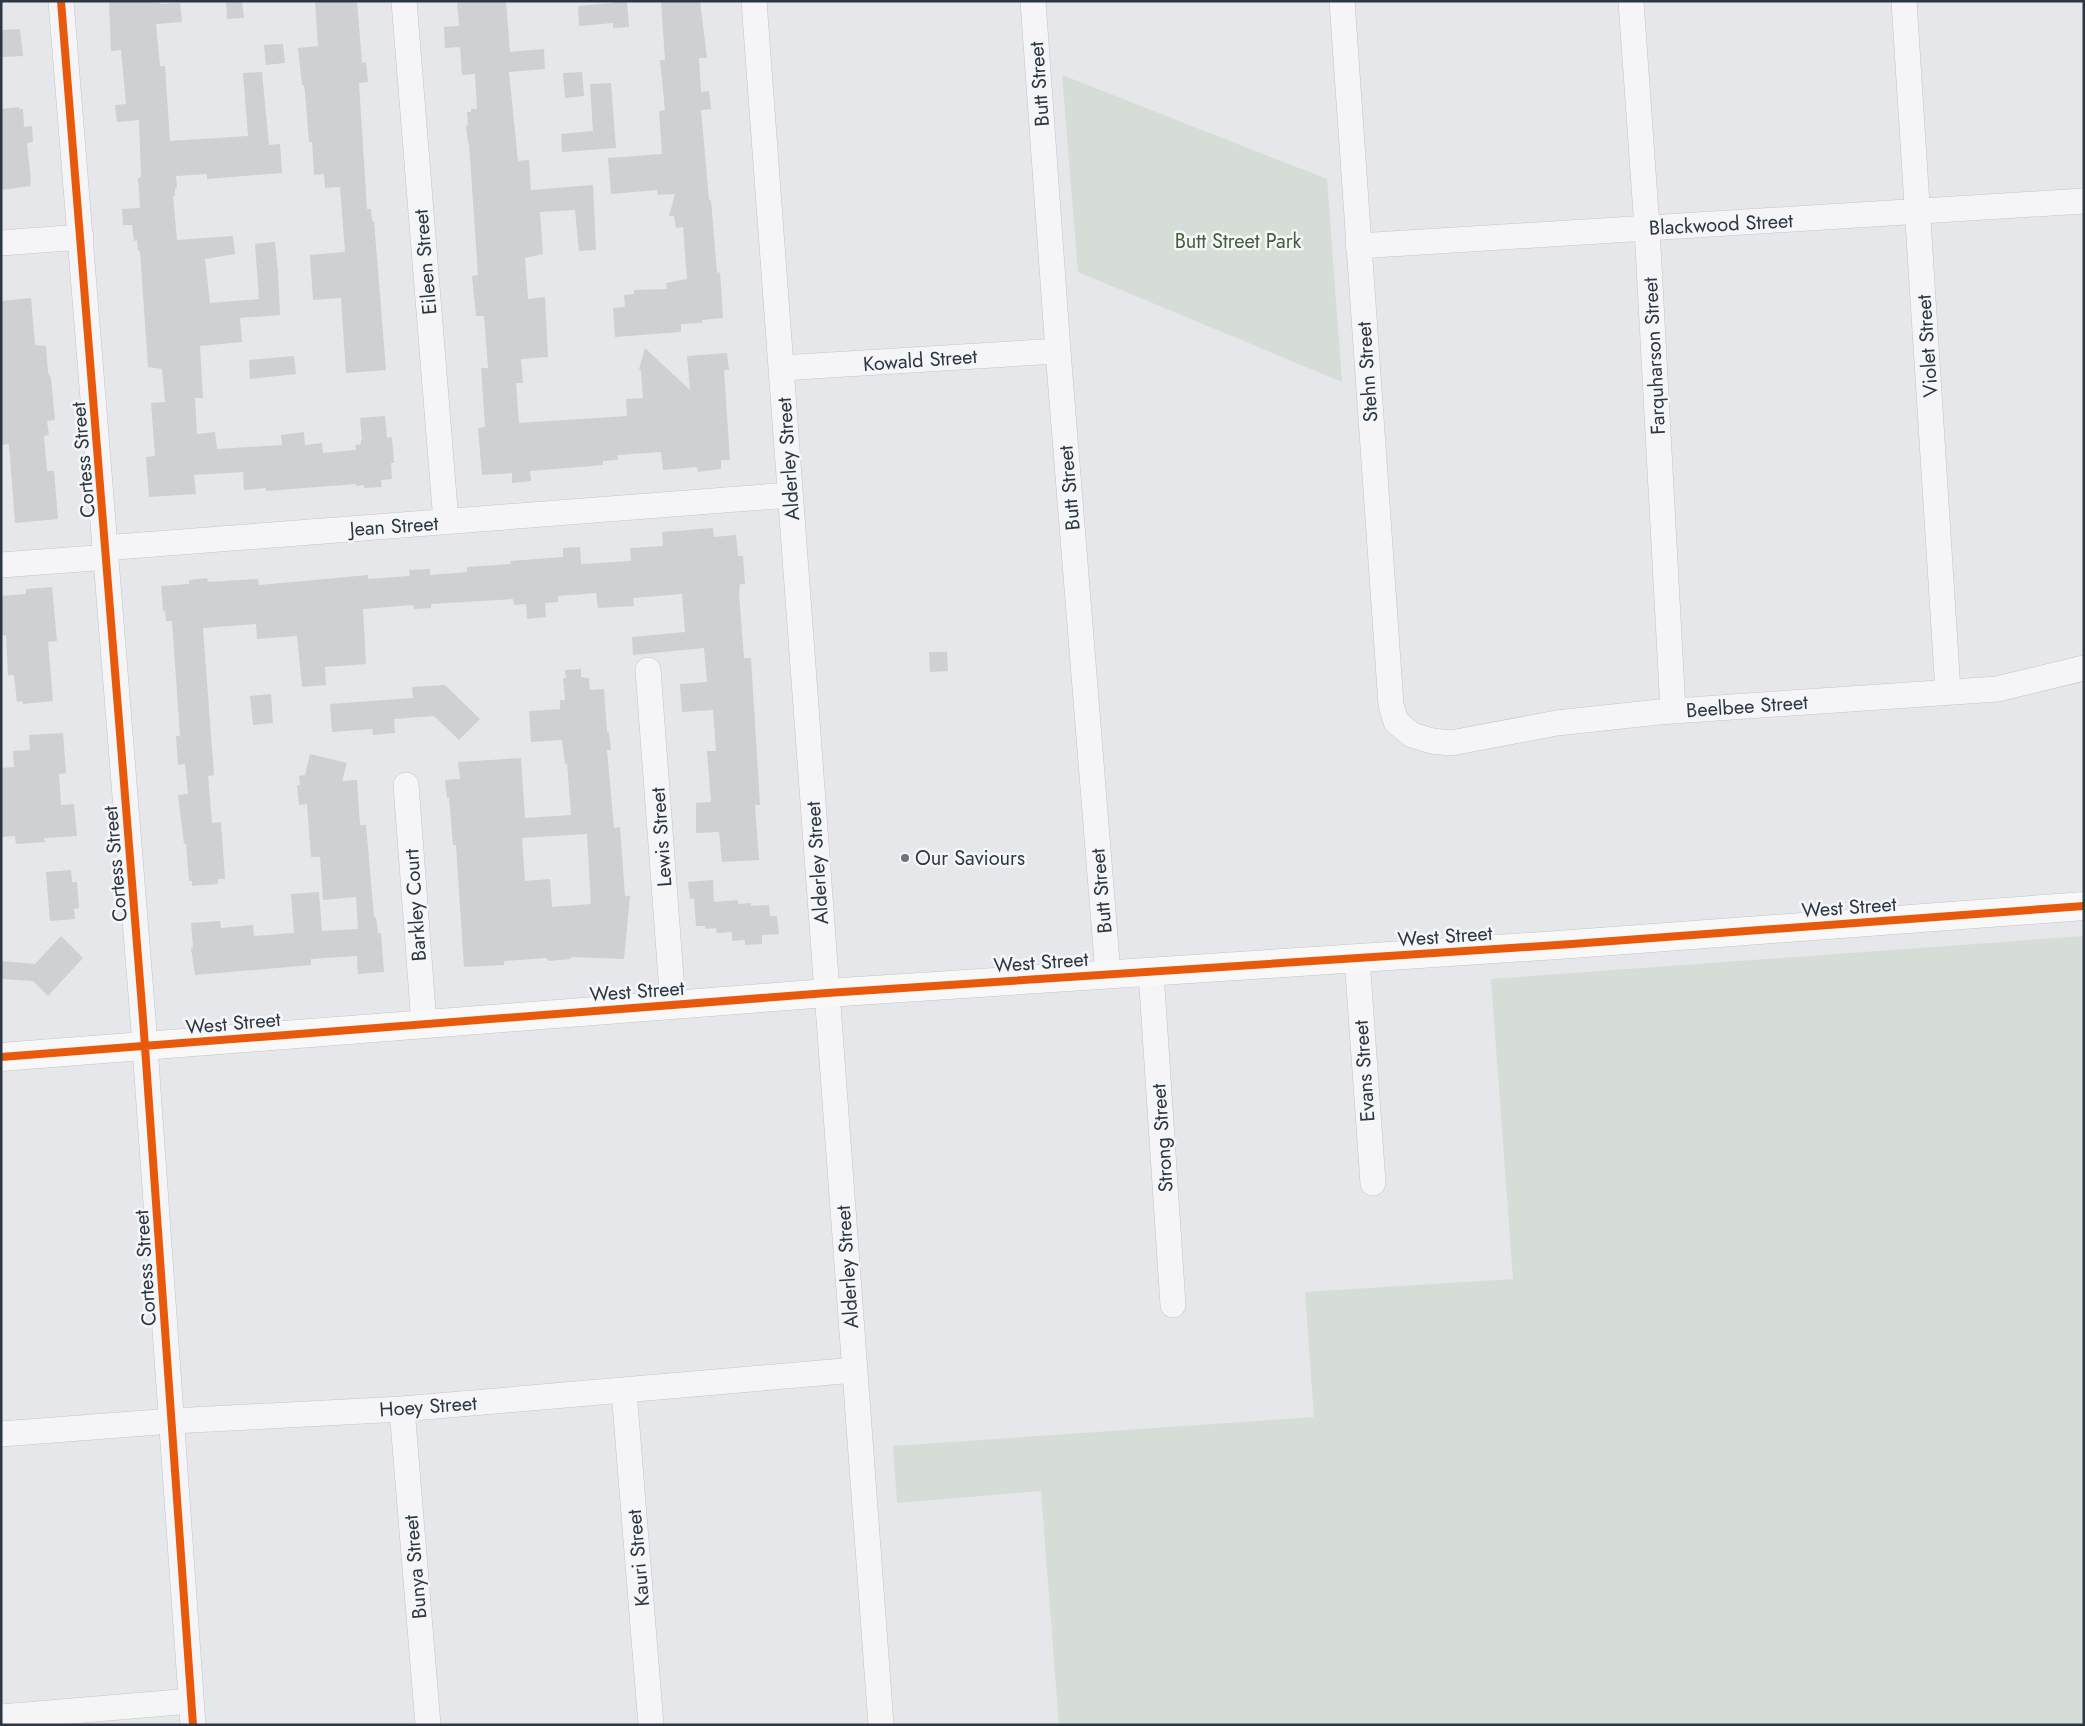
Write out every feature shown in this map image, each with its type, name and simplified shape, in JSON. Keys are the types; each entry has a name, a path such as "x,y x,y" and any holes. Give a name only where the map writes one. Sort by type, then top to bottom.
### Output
{"main road":[{"name":"West Street","path":"1,1058 826,993 1357,958 2084,906"}],"street":[{"name":"Cortess Street","path":"61,1 145,1046 192,1713"},
{"name":"Eileen Street","path":"404,1 446,522"},
{"name":"Alderley Street","path":"754,1 881,1725"},
{"name":"Butt Street","path":"1033,1 1058,352 1108,974"},
{"name":"Stehn Street","path":"1342,1 1391,704 1396,722 1412,735"},
{"name":"Farquharson Street","path":"1631,1 1647,228 1673,711"},
{"name":"Violet Street","path":"1904,1 1948,692"},
{"name":"Blackwood Street","path":"1358,246 2084,201"},
{"path":"1,244 81,237"},
{"name":"Kowald Street","path":"782,368 1058,352"},
{"name":"Jean Street","path":"1,565 95,558 116,547 790,494"},
{"name":"Beelbee Street","path":"1412,735 1432,741 1451,743 1557,723 1673,711 1997,689 2084,668"},
{"name":"Lewis Street","path":"648,670 673,1005"},
{"name":"Barkley Court","path":"406,785 424,1024"},
{"name":"Evans Street","path":"1357,958 1373,1183"},
{"name":"Strong Street","path":"1151,972 1173,1305"},
{"name":"Hoey Street","path":"1,1434 172,1421 402,1409 855,1370"},
{"name":"Kauri Street","path":"624,1391 651,1725"},
{"name":"Bunya Street","path":"402,1409 428,1725"},
{"path":"1,1717 192,1713"}],"green space":[{"name":"Butt Street Park","path":"1062,75 1327,179 1342,382 1078,272"},
{"path":"2084,936 2084,1725 1059,1725 1041,1491 897,1503 893,1446 1314,1417 1305,1292 1513,1279 1491,979"}],"building":[{"path":"109,1 159,1 160,4 180,3 182,22 156,24 160,66 165,66 170,141 248,136 243,73 262,72 269,145 280,144 282,173 207,179 207,174 176,176 177,188 175,188 175,196 173,196 177,240 233,236 235,254 205,259 210,303 259,299 255,244 275,242 278,272 280,315 240,318 242,342 200,346 203,398 195,398 197,434 215,432 217,449 282,445 281,435 304,432 305,445 322,443 323,453 356,450 355,445 361,444 362,440 360,418 385,416 387,438 392,437 394,463 391,463 392,479 381,480 382,487 364,488 364,485 356,486 356,484 266,491 266,488 244,490 243,472 194,475 196,494 149,497 146,457 155,456 151,403 165,402 162,369 148,367 140,251 138,251 137,240 134,241 132,225 123,225 122,209 140,208 138,178 141,177 139,120 117,122 115,105 126,104 121,50 111,51"},
{"path":"226,1 242,1 244,18 227,19"},
{"path":"315,1 357,1 362,63 366,62 368,82 359,83 367,209 371,209 372,221 374,221 386,370 346,373 341,298 313,300 310,255 345,252 340,187 325,188 324,174 314,175 312,142 309,142 305,92 304,85 302,85 298,48 318,46"},
{"path":"457,1 506,1 510,52 544,49 545,69 509,72 518,161 529,160 531,190 593,185 596,250 579,251 575,210 540,212 543,254 525,258 528,299 545,297 548,357 521,359 523,383 516,383 519,423 627,416 626,399 643,398 641,371 639,369 645,348 690,390 687,356 727,353 729,370 724,370 730,460 721,460 721,469 698,472 697,467 663,470 661,452 617,455 618,460 603,461 603,465 530,471 531,481 512,483 512,473 482,475 478,428 485,427 481,368 488,368 484,316 476,316 472,276 478,275 469,143 466,125 468,125 467,112 471,112 471,109 477,109 475,74 462,75 460,47 445,48 444,27 459,26"},
{"path":"612,1 627,1 629,27 613,28 613,23 579,26 578,6 612,3"},
{"path":"661,1 700,1 707,58 699,58 701,92 709,91 711,109 701,110 717,273 720,272 723,318 702,320 702,323 681,324 681,332 615,337 613,308 625,307 624,295 634,294 634,290 667,289 666,283 687,279 683,227 676,228 674,216 669,216 675,194 658,195 657,190 611,194 608,158 662,154 659,111 665,110 660,60 665,60"},
{"path":"20,29 23,56 1,57 1,30"},
{"path":"283,44 285,63 266,65 264,45"},
{"path":"582,72 584,96 565,98 563,73"},
{"path":"611,83 616,148 562,152 561,134 593,131 590,84"},
{"path":"19,107 19,109 23,109 24,127 32,126 33,142 27,143 31,182 30,186 1,190 1,109"},
{"path":"31,298 35,345 46,346 48,373 51,378 55,420 47,421 49,435 44,436 47,471 54,471 58,519 15,523 9,444 1,445 1,301"},
{"path":"294,356 296,374 250,379 249,360"},
{"path":"713,528 714,537 736,535 738,556 743,556 745,584 740,584 739,594 744,658 751,658 760,805 755,805 759,860 722,862 719,832 696,833 696,803 711,802 707,751 716,751 713,710 682,712 680,684 707,682 704,648 633,655 632,637 685,632 682,594 633,598 634,606 598,608 596,593 558,596 558,602 545,603 546,617 527,619 526,604 514,605 513,599 431,604 431,608 414,609 413,605 363,609 366,664 325,667 326,685 302,687 297,636 257,639 256,624 203,628 214,775 208,776 212,823 221,822 225,879 218,879 218,884 192,886 192,881 189,881 186,843 184,844 178,795 188,794 185,764 178,765 176,736 180,736 172,621 166,621 165,611 163,611 161,586 189,584 189,580 207,578 208,582 258,579 259,585 368,575 368,579 410,576 409,570 430,569 430,575 467,572 467,567 511,564 510,561 563,557 563,548 580,547 581,564 631,561 630,548 663,546 662,532"},
{"path":"52,587 57,641 48,642 53,701 23,704 22,701 17,702 14,675 8,675 6,635 1,636 1,596 26,594 26,589"},
{"path":"929,652 947,652 948,671 930,672"},
{"path":"581,669 581,677 589,678 590,690 604,689 607,732 609,732 611,750 607,750 614,828 620,827 625,896 630,896 624,959 571,957 571,959 548,961 547,958 504,961 504,965 464,967 456,845 453,845 449,797 447,798 445,780 460,779 458,762 521,758 525,818 571,815 567,763 565,764 562,740 531,742 529,711 560,709 560,700 565,700 563,678 566,678 565,670","holes":["587,834 591,904 552,907 550,879 525,881 522,838"]},
{"path":"445,685 480,719 459,740 434,716 394,719 395,733 373,735 372,729 332,732 330,704 413,698 412,687"},
{"path":"271,694 273,723 253,725 250,696"},
{"path":"63,733 66,773 59,774 61,805 74,804 77,836 44,838 45,842 16,844 15,836 1,837 1,768 14,767 13,751 30,750 29,735"},
{"path":"310,754 347,763 342,781 357,780 360,825 366,825 374,917 376,917 378,933 381,933 384,972 358,974 357,956 311,959 311,965 195,975 191,948 193,947 191,923 220,921 221,928 253,925 254,936 294,933 291,894 319,892 322,931 358,929 356,897 323,900 320,857 311,857 307,804 299,805 297,785 300,785 299,776 305,775"},
{"path":"71,870 72,882 77,882 79,908 74,909 75,919 50,921 46,872"},
{"path":"713,880 714,902 738,900 738,904 751,903 751,906 769,905 770,916 777,916 779,934 762,935 762,944 745,945 745,940 732,941 732,932 717,933 716,928 705,929 705,926 696,926 694,898 690,899 688,882"},
{"path":"61,936 83,958 48,996 33,981 1,979 1,961 35,964"}],"cycle path":[{"path":"61,1 143,1019 193,1725"},
{"path":"1,1057 827,993 1572,944 2084,906"}],"place":[{"name":"Our Saviours","path":"905,858"}]}
